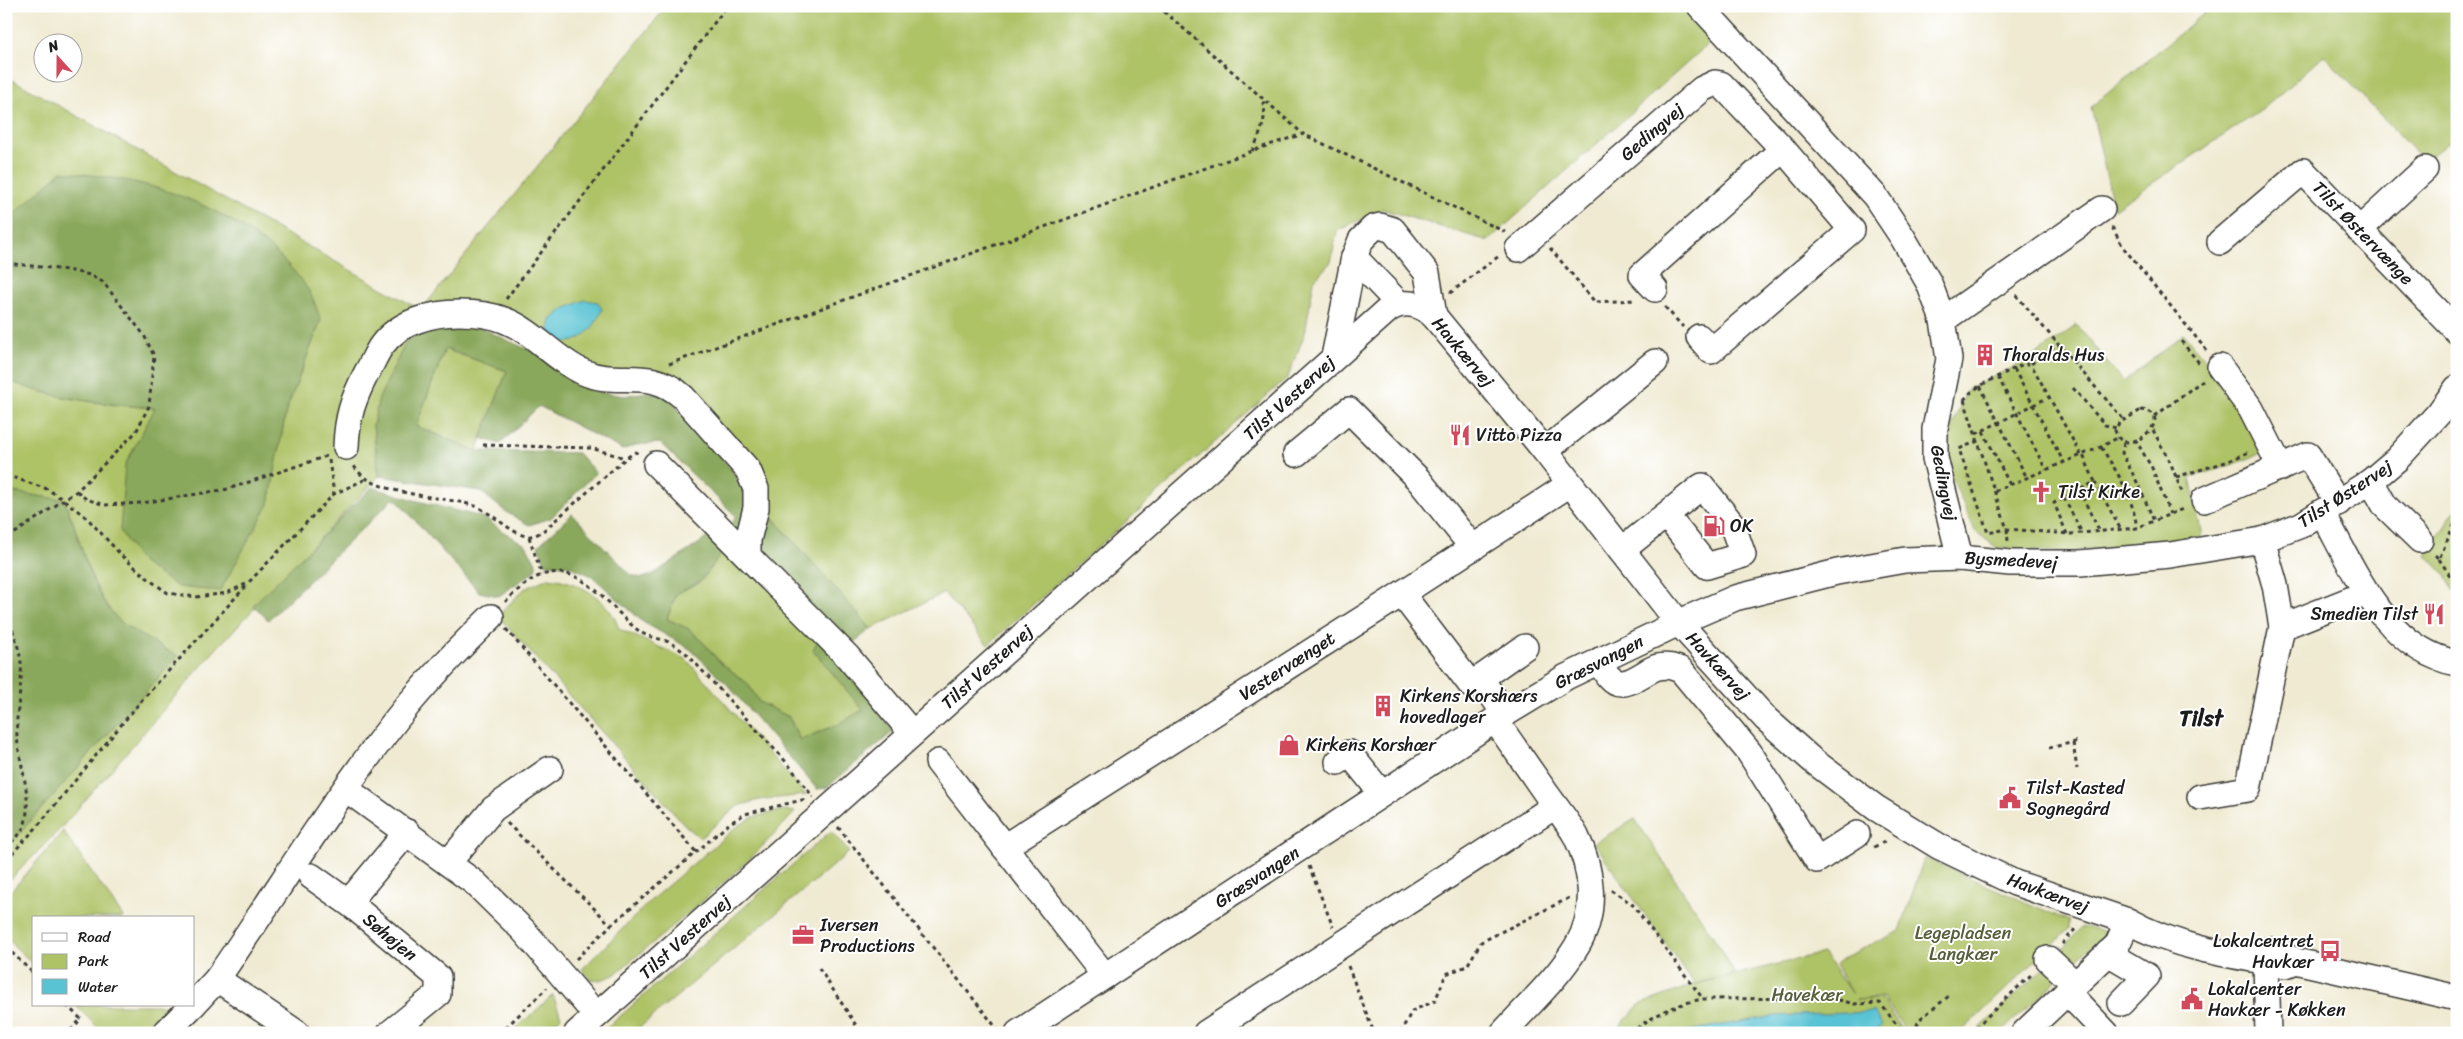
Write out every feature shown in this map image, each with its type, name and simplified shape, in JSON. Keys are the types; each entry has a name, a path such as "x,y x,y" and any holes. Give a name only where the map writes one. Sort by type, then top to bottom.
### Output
{"street":[{"name":"Gedingvej","path":"1700,6 1875,196 1903,238 1929,283 1943,320 1954,394 1934,429 1935,458 1960,558"},
{"name":"Gedingvej","path":"1527,241 1702,89 1715,82 1721,84 1787,154 1852,230 1711,351 1699,337"},
{"path":"1656,294 1642,275 1787,154 1818,134"},
{"path":"2359,230 2426,170"},
{"name":"Tilst Østervænge","path":"2220,242 2303,171 2457,331"},
{"path":"1943,320 2102,209"},
{"path":"1334,358 1354,257 1365,233 1380,226 1387,227 1398,235 1427,273 1434,316"},
{"path":"1354,257 1399,304"},
{"name":"Havkærvej","path":"1399,304 1420,306 1434,316 1545,451 1678,622 1766,719 1812,760 1876,808 1940,847 2015,883 2128,921 2144,921 2267,956 2286,955 2296,961 2457,998"},
{"name":"Tilst Vestervej","path":"577,1033 819,804 912,734 1389,309 1399,304"},
{"path":"337,452 354,399 382,345 399,330 424,317 452,313 494,316 526,332 583,372 595,376 654,380 672,388 683,397 748,470 756,489 756,508 748,540 748,556"},
{"path":"1545,451 1655,362"},
{"path":"2214,371 2251,409 2281,468"},
{"name":"Tilst Østervej","path":"2262,540 2301,524 2330,508 2371,481 2398,459 2439,413 2457,388"},
{"path":"1296,454 1349,410 1418,479 1473,548"},
{"path":"2204,500 2308,455 2367,593 2388,622 2416,647 2445,661 2457,663"},
{"path":"656,464 847,656 912,734"},
{"path":"2371,481 2385,506 2420,540"},
{"name":"Vestervænget","path":"1004,847 1402,594 1570,484"},
{"path":"1622,550 1666,515"},
{"path":"2200,797 2248,790 2282,627 2275,585 2262,540"},
{"name":"Bysmedevej","path":"1678,622 1735,598 1837,572 1905,560 1960,558 2010,563 2080,563 2170,555 2262,540"},
{"path":"2282,627 2367,593"},
{"path":"1402,594 1471,685 1526,647"},
{"path":"195,1003 217,979 346,790 408,706 457,650 492,615"},
{"name":"Græsvangen","path":"1018,1033 1500,717 1600,660 1678,622"},
{"name":"Havkærvej","path":"1600,660 1609,678 1619,683 1630,682 1656,667 1668,666 1681,670 1749,752 1817,860 1857,834"},
{"path":"1480,678 1500,717 1555,806 1575,834 1585,856 1591,887 1591,902 1586,924 1578,944 1566,963 1502,1033"},
{"path":"1338,762 1349,753 1382,794"},
{"path":"938,762 1105,976"},
{"path":"448,862 493,809 550,769"},
{"path":"346,790 407,832 475,883 524,930 560,975 596,1015"},
{"path":"1206,1033 1555,806"},
{"name":"Søhøjen","path":"390,1033 438,994 438,977 353,906 353,896 407,832"},
{"path":"311,876 353,906"},
{"path":"2024,1033 2117,945 2128,921"},
{"path":"2108,954 2147,976 2121,1003"},
{"path":"2267,956 2268,1033"},
{"path":"2048,959 2106,1033"},
{"path":"217,979 298,1033"},
{"path":"164,1033 192,1006"}],"path":[{"path":"494,316 727,6"},
{"path":"1158,6 1304,134 1527,241 1596,302 1656,294 1692,337 1699,337"},
{"path":"1252,151 1259,136 1265,108 1262,98"},
{"path":"654,380 658,373 669,364 1252,151 1304,134"},
{"path":"2102,209 2123,247 2188,326 2214,371"},
{"path":"1434,316 1450,294 1514,244 1527,241"},
{"path":"6,263 67,270 90,276 103,282 144,335 154,356 148,406 136,432 77,491 6,539"},
{"path":"2002,278 2124,420"},
{"path":"2181,341 2214,371"},
{"path":"2010,563 2007,529 1995,491 1976,434 1954,394 1968,394 2024,364 2030,364 2058,344"},
{"path":"2030,364 2082,455 2120,530"},
{"path":"2014,369 2064,463"},
{"path":"2154,416 2214,371"},
{"path":"1998,377 2046,470"},
{"path":"1980,386 2028,478"},
{"path":"2073,388 2105,425 2116,428"},
{"path":"1976,434 2048,397"},
{"path":"2116,428 2124,420 2141,410 2149,411 2154,416 2156,423 2153,430 2136,439 2124,442 2117,438"},
{"path":"2116,428 2117,438"},
{"path":"1978,441 1959,449 1988,534 2007,529 2067,534 2100,532 2137,528 2188,507 2153,430"},
{"path":"1983,431 2010,485"},
{"path":"1995,491 2101,447 2117,438"},
{"path":"2136,439 2152,468 2170,514"},
{"path":"2124,442 2122,453 2154,521"},
{"path":"483,445 590,448 626,458"},
{"path":"2101,447 2123,481 2134,506 2137,528"},
{"path":"2176,477 2226,462 2255,450"},
{"path":"77,491 86,499 105,505 142,502 228,489 337,452"},
{"path":"337,452 366,479 414,495 476,506 520,535 529,537 542,532 626,458 636,452 656,464"},
{"path":"334,494 337,452"},
{"path":"6,475 47,489 64,500 88,519 123,557 151,582 168,593 196,597 227,593 248,583"},
{"path":"6,860 141,701 248,583 334,494 366,479"},
{"path":"2067,534 2054,503 2095,482"},
{"path":"2079,490 2100,532"},
{"path":"2064,498 2082,533"},
{"path":"529,537 542,575"},
{"path":"2439,558 2457,586"},
{"path":"696,852 492,615 526,583 542,575 556,572 572,576 594,587 641,633 670,642 686,654 782,757 1000,1033"},
{"path":"6,616 13,630 21,664 16,711 17,736 27,796 26,820 19,836 6,846"},
{"path":"2049,748 2079,741"},
{"path":"2072,743 2077,769"},
{"path":"500,1033 611,925 730,823 745,814 819,804"},
{"path":"493,809 611,925"},
{"path":"19,836 24,841"},
{"path":"1400,1033 1412,1011 1435,1001 1446,974 1467,966 1481,942 1598,884 1632,904 1704,999"},
{"path":"6,955 10,951 32,972"},
{"path":"819,968 861,1033"},
{"path":"1913,1033 1920,1019 1948,996"},
{"path":"1631,1033 1666,1010 1690,1001 1704,999 1832,998 1854,1004 1880,1003 1903,1033"},
{"path":"67,1006 81,1019 68,1033"}],"green space":[{"path":"667,6 1684,6 1715,38 1488,241 1382,209 1337,231 1331,262 1314,280 1305,333 1288,377 988,645 944,593 871,629 767,511 684,389 602,370 536,335 421,311 379,399 373,425 379,476 218,647 61,828 6,884 6,848 177,657 124,625 112,612 94,583 64,500 6,491 6,379 22,386 79,400 156,408 125,465 269,504 286,411 321,320 62,171 6,221 6,76 421,310"},
{"path":"2213,6 2457,6 2457,135 2424,162 2324,55 2263,109 2114,209 2091,107"},
{"path":"62,171 119,179 162,190 187,198 234,222 256,236 294,271 311,294 321,320 286,411 269,504 220,591 178,587 141,562 120,531 125,465 155,408 59,396 22,386 6,379 6,221"},
{"path":"454,323 470,323 548,359 577,381 600,392 624,396 647,392 667,396 752,493 738,530 729,529 736,516 660,443 635,445 623,450 539,406 500,444 481,438 507,371 445,349 416,426 477,451 578,453 596,473 551,518 529,525 506,512 480,491 379,476 373,425 379,398 407,340 425,331"},
{"path":"2077,325 2123,382 2184,334 2218,375 2265,452 2229,466 2190,477 2202,536 2148,544 2062,552 1997,548 1975,531 1949,471 1945,442 1967,390 2028,360"},
{"path":"445,349 507,371 477,451 416,426"},
{"path":"372,487 485,518 502,531 526,545 536,563 536,570 499,596 479,592 397,500 393,499 268,620 253,605"},
{"path":"6,491 64,500 88,567 103,600 125,625 178,656 6,848"},
{"path":"2457,509 2457,596 2444,574 2426,555 2435,538 2445,529 2450,516"},
{"path":"767,511 871,629 848,647 753,551"},
{"path":"572,514 631,575 642,578 652,575 713,534 726,547 701,581 676,594 667,619 689,629 720,662 748,684 759,702 789,717 800,740 839,724 863,710 813,650 819,637 894,731 826,788 817,789 726,683 690,649 643,622 592,576 567,565 546,564 538,546"},
{"path":"726,547 819,637 814,650 863,710 839,724 800,740 789,717 759,702 748,684 720,662 702,641 689,630 667,619 676,594 701,581"},
{"path":"548,578 581,587 600,600 615,618 619,629 686,659 806,795 759,800 738,806 700,838 685,825 498,616 524,589"},
{"path":"785,810 795,812 753,856 708,897 614,975 601,980 589,979 582,969 651,900 735,828 753,817"},
{"path":"1635,819 1720,947 1735,974 1694,984 1594,843"},
{"path":"63,831 123,916 32,916 32,963 6,938 6,897"},
{"path":"831,831 849,852 633,1033 601,1033"},
{"name":"Legepladsen Langkær","path":"1924,858 2069,921 2069,929 1960,1033 1907,1033 1883,997 1856,1000 1882,999 1904,1033 1614,1033 1639,1005 1693,985 1823,953 1852,994 1835,965 1845,957 1900,931"},
{"path":"2082,926 2107,932 2102,942 2097,941 2068,968 2057,957"},
{"path":"2044,968 2056,977 2054,983 2000,1033 1975,1033"},
{"path":"553,995 561,1017 548,1033 511,1033"},
{"path":"76,1006 167,1006 138,1033 103,1033"}],"water":[{"path":"585,300 597,302 602,309 593,325 581,338 565,342 548,335 551,320 564,309"},
{"path":"1874,1012 1882,1025 1873,1033 1676,1033 1775,1016"}],"place":[{"name":"Thoralds Hus","path":"1985,355"},
{"name":"Vitto Pizza","path":"1460,435"},
{"name":"Tilst Kirke","path":"2041,492"},
{"name":"OK","path":"1714,526"},
{"name":"Smedien Tilst","path":"2434,614"},
{"name":"Kirkens Korshærs hovedlager","path":"1383,706"},
{"name":"Kirkens Korshær","path":"1289,745"},
{"name":"Tilst-Kasted Sognegård","path":"2010,798"},
{"name":"Iversen Productions","path":"803,935"},
{"name":"Lokalcentret Havkær","path":"2330,951"},
{"name":"Lokalcenter Havkær - Køkken","path":"2192,999"}],"district":[{"name":"Tilst","path":"2201,718"}],"park label":[{"name":"Havekær","path":"1807,995"}]}
